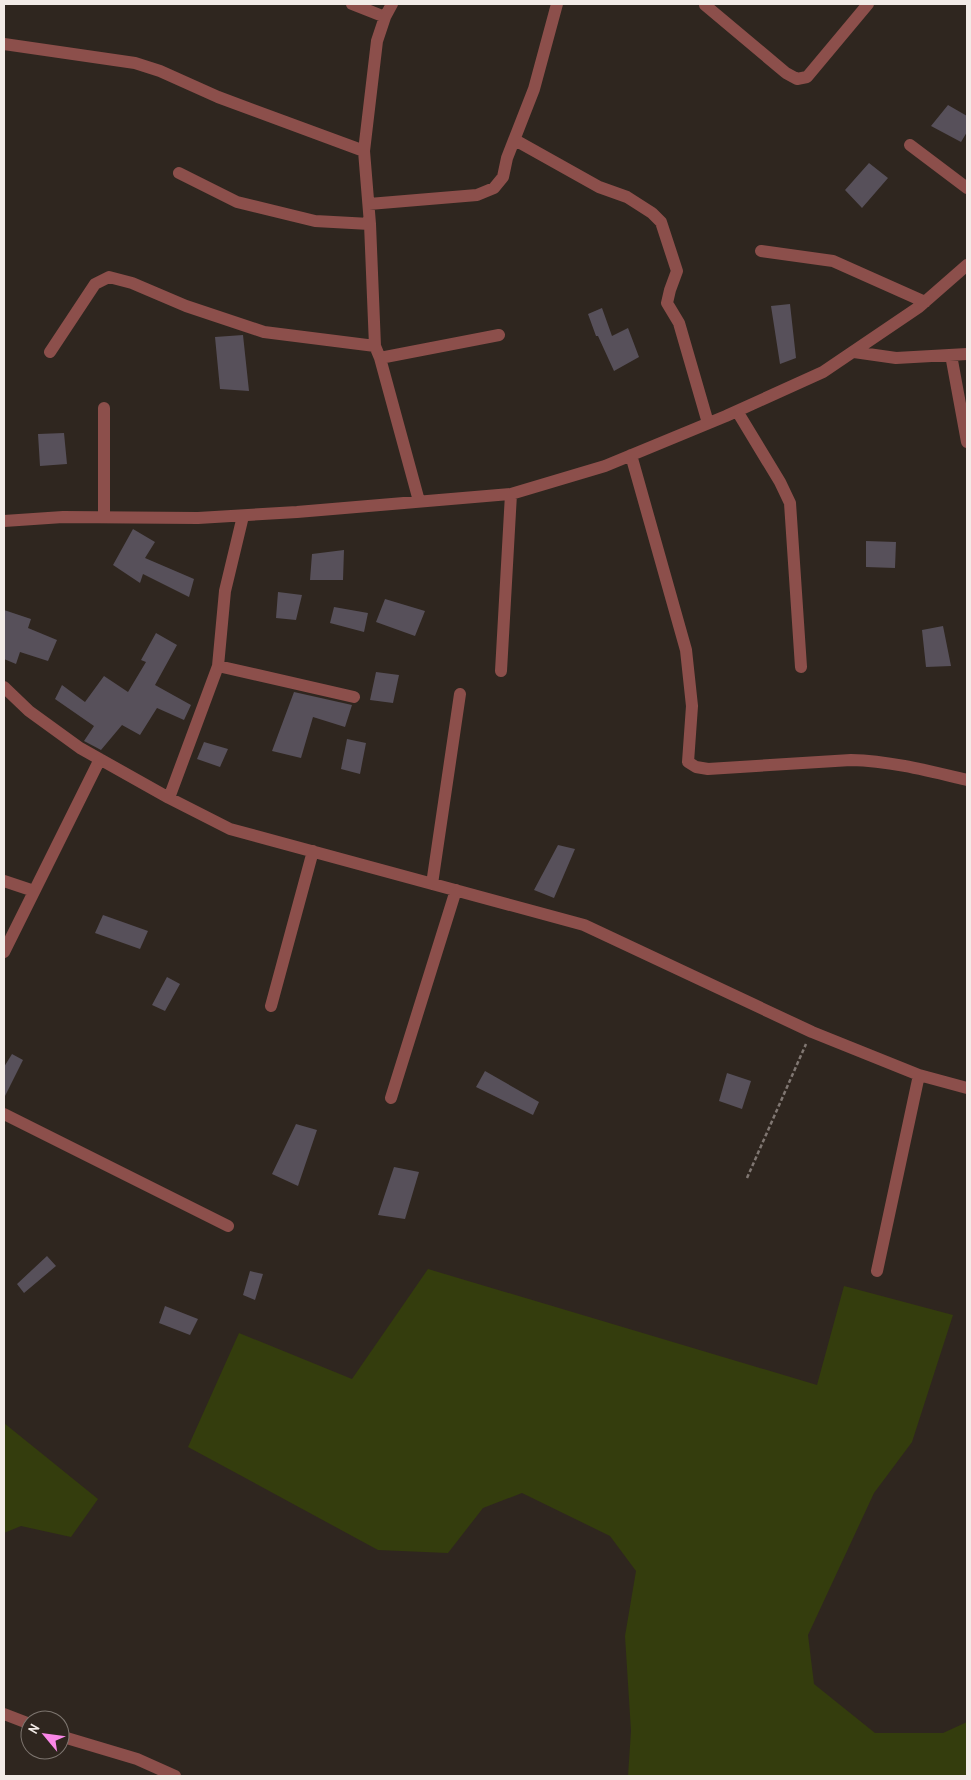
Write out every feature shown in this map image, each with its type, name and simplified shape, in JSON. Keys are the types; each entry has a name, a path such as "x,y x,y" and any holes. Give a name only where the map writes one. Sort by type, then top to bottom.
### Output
{"street":[{"path":"352,4 385,17"},
{"path":"392,4 385,17 377,41 364,151 378,352 419,501"},
{"path":"368,204 477,196 494,188 503,177 514,140 534,89 557,4"},
{"path":"705,5 786,73 797,79 808,77 868,4"},
{"path":"4,44 136,63 160,71 218,97 364,151"},
{"path":"514,140 599,187 627,197 652,213 661,222 677,271 667,303 679,322 708,423"},
{"path":"910,145 967,188"},
{"path":"179,173 237,202 315,221 370,224"},
{"path":"761,251 833,261 925,302"},
{"path":"4,521 63,517 198,518 243,516 511,494 605,466 737,411 823,372 925,302 967,265"},
{"path":"50,352 95,284 109,277 132,283 186,306 264,332 378,352 499,335"},
{"path":"854,352 896,358 967,354"},
{"path":"951,355 967,442"},
{"path":"104,408 104,517"},
{"path":"737,411 780,482 790,503 801,667"},
{"path":"631,455 686,650 692,706 688,762 696,768 708,769 870,760 892,763 967,780"},
{"path":"500,671 511,494"},
{"path":"169,798 218,666 225,591 243,516"},
{"path":"218,666 354,697"},
{"path":"4,687 29,711 80,748 169,798 230,829 584,925 812,1032 919,1075 967,1088"},
{"path":"432,884 460,694"},
{"path":"4,952 100,759"},
{"path":"271,1006 313,851"},
{"path":"4,881 34,891"},
{"path":"391,1098 456,890"},
{"path":"877,1271 919,1075"},
{"path":"4,1114 228,1226"},
{"path":"4,1714 20,1720"},
{"path":"70,1739 138,1759 175,1776"}],"path":[{"path":"747,1178 812,1032"}],"green space":[{"path":"428,1269 817,1385 844,1286 953,1315 912,1442 874,1493 808,1635 814,1684 875,1733 943,1733 967,1722 967,1776 628,1776 631,1731 625,1636 636,1571 610,1536 522,1493 483,1508 448,1553 378,1550 188,1447 239,1333 352,1379"},
{"path":"4,1423 98,1499 71,1537 21,1526 4,1533"}],"building":[{"path":"948,105 967,116 967,132 961,142 931,126"},
{"path":"869,163 888,178 862,208 845,190"},
{"path":"790,304 796,358 780,364 771,306"},
{"path":"602,308 612,336 628,328 639,357 614,371 598,336 596,336 588,314"},
{"path":"243,335 249,391 220,389 215,337"},
{"path":"64,433 67,464 40,466 38,434"},
{"path":"133,529 155,542 145,558 194,579 189,597 143,574 140,583 113,565"},
{"path":"866,541 896,542 895,568 866,567"},
{"path":"344,550 343,580 310,580 312,554"},
{"path":"278,592 302,595 296,620 276,618"},
{"path":"385,599 425,611 415,636 376,622"},
{"path":"334,607 368,613 364,632 330,623"},
{"path":"4,610 31,619 28,628 57,640 48,661 20,652 16,664 4,659"},
{"path":"943,626 951,666 926,667 922,630"},
{"path":"156,633 177,645 155,685 191,705 184,720 157,708 140,735 122,725 101,750 84,741 94,726 55,699 62,685 85,702 104,676 128,692 146,662 141,660"},
{"path":"376,672 399,675 393,703 370,700"},
{"path":"294,692 352,705 345,727 313,717 301,758 272,751"},
{"path":"347,739 366,743 360,774 341,769"},
{"path":"204,742 228,749 220,767 197,759"},
{"path":"558,845 575,849 554,898 534,890"},
{"path":"103,915 148,931 140,949 95,933"},
{"path":"167,977 180,984 165,1011 152,1005"},
{"path":"12,1054 23,1060 4,1098 4,1067"},
{"path":"485,1071 539,1102 533,1115 476,1087"},
{"path":"727,1073 751,1081 742,1109 719,1101"},
{"path":"296,1124 317,1130 298,1186 272,1174"},
{"path":"394,1167 419,1172 405,1219 378,1215"},
{"path":"47,1256 56,1266 24,1293 17,1284"},
{"path":"250,1271 263,1274 255,1300 243,1295"},
{"path":"165,1306 198,1319 190,1335 159,1323"}]}
